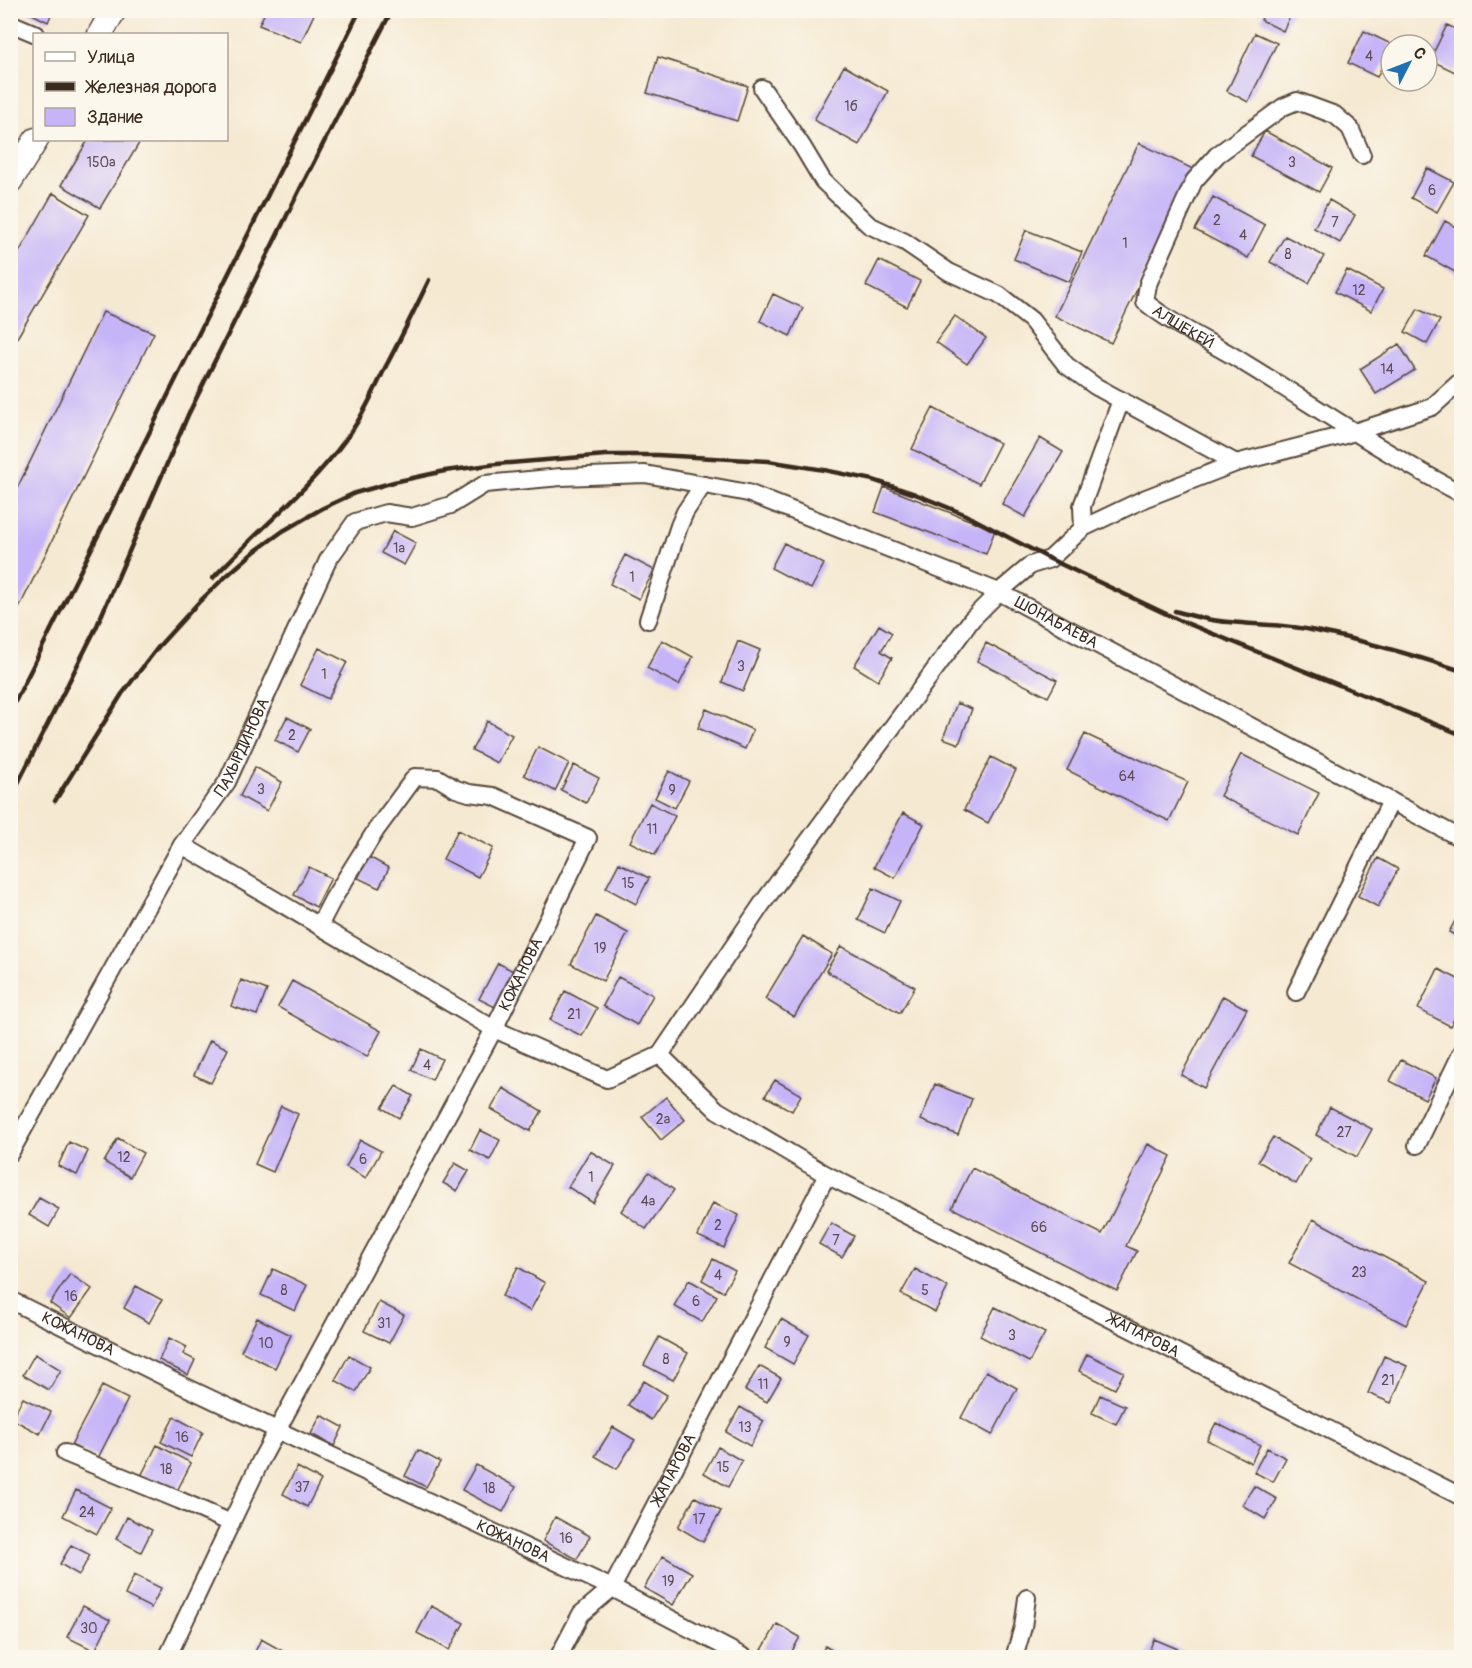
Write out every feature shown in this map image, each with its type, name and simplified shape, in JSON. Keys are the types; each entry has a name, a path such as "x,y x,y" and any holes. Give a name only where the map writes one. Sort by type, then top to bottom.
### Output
{"main road":[{"path":"101,33 114,10"},
{"path":"10,182 35,141"}],"street":[{"path":"10,23 34,33"},
{"path":"762,88 823,181 869,225 905,242 949,272 999,295 1031,320 1066,365 1095,386 1236,463"},
{"name":"АЛШЕКЕЙ","path":"1362,155 1350,128 1335,115 1297,101 1283,107 1217,155 1194,181 1148,284 1145,302 1161,315 1246,363 1354,432 1461,494"},
{"path":"182,845 494,1029 607,1079 660,1055 762,904 972,620 999,592 1031,565 1050,559 1083,528 1146,498 1236,463 1354,432 1432,407 1461,380"},
{"path":"1083,528 1082,506 1121,400"},
{"name":"ШОНАБАЕВА","path":"561,477 645,474 748,493 999,592 1461,838"},
{"name":"ПАХЫРДИНОВА","path":"10,1153 182,845 227,782 328,560 355,522 386,513 411,517 451,505 485,484 561,477"},
{"path":"648,621 679,526 685,512 703,485"},
{"name":"КОЖАНОВА","path":"166,1658 278,1430 494,1029 588,838 493,796 456,789 438,778 416,777 376,830 319,926"},
{"path":"1296,992 1391,801"},
{"path":"1417,1146 1461,1052"},
{"name":"ЖАПАРОВА","path":"660,1055 717,1110 827,1175 1461,1497"},
{"name":"ЖАПАРОВА","path":"558,1658 581,1614 612,1588 827,1175"},
{"name":"КОЖАНОВА","path":"10,1300 163,1376 612,1588 746,1658"},
{"path":"65,1453 231,1524"},
{"path":"1014,1658 1023,1627 1027,1598"}],"building":[{"path":"24,10 53,10 48,22"},
{"path":"266,10 316,10 301,42 259,25"},
{"path":"1265,10 1293,10 1283,31 1261,20"},
{"path":"1447,25 1462,32 1462,58 1455,72 1439,64 1439,41"},
{"path":"1364,31 1379,38 1377,77 1348,63"},
{"path":"1255,33 1277,43 1248,102 1227,91"},
{"path":"658,57 748,86 737,121 647,93"},
{"path":"844,66 888,91 859,145 814,120"},
{"path":"1265,131 1332,168 1319,192 1251,156"},
{"path":"87,141 140,141 100,208 61,185"},
{"path":"1139,143 1195,170 1111,343 1055,316"},
{"path":"1427,168 1454,182 1437,212 1411,198"},
{"path":"53,193 89,215 10,350 10,268"},
{"path":"1213,197 1265,225 1248,258 1195,230"},
{"path":"1329,200 1355,215 1340,243 1314,228"},
{"path":"1445,221 1462,230 1462,276 1426,256"},
{"path":"1026,230 1082,252 1069,282 1014,259"},
{"path":"1285,236 1324,256 1309,283 1270,262"},
{"path":"879,260 920,281 907,307 866,286"},
{"path":"1347,270 1383,289 1371,311 1335,292"},
{"path":"773,294 803,308 790,336 760,321"},
{"path":"1418,309 1440,320 1427,344 1405,332"},
{"path":"103,312 154,333 19,608 10,604 10,503"},
{"path":"955,316 986,338 967,364 936,342"},
{"path":"1399,344 1415,370 1376,394 1360,369"},
{"path":"933,408 1000,443 979,484 912,449"},
{"path":"1040,438 1063,452 1025,517 1002,504"},
{"path":"884,487 995,530 986,554 875,512"},
{"path":"393,531 416,543 404,565 381,553"},
{"path":"784,543 824,564 811,589 771,568"},
{"path":"625,555 654,570 639,599 610,584"},
{"path":"879,625 892,633 881,651 892,658 878,681 854,666"},
{"path":"662,640 693,657 679,685 647,668"},
{"path":"738,641 760,650 743,691 722,682"},
{"path":"986,643 1057,680 1048,697 977,661"},
{"path":"319,648 347,662 328,699 300,685"},
{"path":"957,703 972,709 959,744 943,738"},
{"path":"706,709 753,730 745,749 698,728"},
{"path":"287,717 310,729 298,752 275,740"},
{"path":"487,721 512,735 497,763 472,750"},
{"path":"1085,734 1188,782 1169,821 1067,770"},
{"path":"538,747 569,763 555,791 524,775"},
{"path":"1241,754 1319,793 1298,835 1220,796"},
{"path":"991,757 1016,770 988,823 964,810"},
{"path":"574,765 599,778 586,803 561,790"},
{"path":"255,767 282,782 267,811 240,796"},
{"path":"669,771 689,781 675,808 655,798"},
{"path":"650,803 675,816 655,855 630,842"},
{"path":"903,813 924,824 895,878 874,867"},
{"path":"458,830 493,848 478,877 443,859"},
{"path":"369,857 389,868 379,888 358,878"},
{"path":"1378,858 1398,869 1378,907 1358,896"},
{"path":"619,863 649,878 636,904 606,888"},
{"path":"309,867 331,878 316,907 294,895"},
{"path":"873,888 900,901 885,933 858,920"},
{"path":"1462,908 1462,939 1449,932"},
{"path":"596,916 628,933 603,981 571,964"},
{"path":"803,936 832,954 794,1017 765,999"},
{"path":"841,946 915,987 900,1013 826,971"},
{"path":"498,963 515,972 497,1008 479,999"},
{"path":"1438,969 1462,981 1462,1005 1450,1026 1418,1009"},
{"path":"618,977 653,995 637,1025 603,1006"},
{"path":"241,980 267,990 257,1015 231,1006"},
{"path":"292,981 381,1031 367,1057 278,1007"},
{"path":"565,991 597,1008 582,1036 550,1020"},
{"path":"1223,996 1247,1009 1204,1088 1181,1075"},
{"path":"210,1040 228,1049 211,1083 194,1075"},
{"path":"421,1049 442,1059 432,1080 411,1070"},
{"path":"1401,1060 1436,1078 1425,1099 1390,1081"},
{"path":"775,1080 801,1095 792,1111 765,1096"},
{"path":"935,1084 972,1099 958,1135 921,1120"},
{"path":"396,1086 413,1096 399,1118 382,1108"},
{"path":"503,1088 542,1111 530,1131 491,1109"},
{"path":"666,1097 685,1120 661,1140 642,1117"},
{"path":"281,1106 298,1114 273,1172 255,1164"},
{"path":"1330,1107 1372,1129 1357,1157 1316,1135"},
{"path":"480,1130 500,1140 490,1160 470,1150"},
{"path":"1273,1137 1310,1159 1296,1184 1258,1161"},
{"path":"118,1138 143,1153 130,1177 104,1162"},
{"path":"360,1140 381,1151 366,1178 346,1167"},
{"path":"69,1142 88,1151 77,1175 58,1166"},
{"path":"1148,1144 1171,1156 1126,1246 1137,1251 1117,1291 952,1208 972,1168 1102,1234"},
{"path":"590,1151 615,1166 593,1203 568,1187"},
{"path":"455,1163 469,1171 457,1191 443,1183"},
{"path":"649,1172 674,1190 646,1229 621,1211"},
{"path":"39,1198 59,1209 49,1227 29,1215"},
{"path":"713,1203 739,1215 724,1248 698,1236"},
{"path":"1313,1219 1429,1281 1406,1325 1289,1263"},
{"path":"831,1223 854,1236 842,1257 819,1244"},
{"path":"713,1259 735,1271 723,1292 702,1280"},
{"path":"518,1267 545,1283 530,1311 502,1296"},
{"path":"273,1269 307,1285 295,1311 261,1295"},
{"path":"915,1269 948,1287 935,1312 901,1294"},
{"path":"70,1274 92,1289 71,1318 50,1303"},
{"path":"689,1280 717,1296 702,1322 674,1306"},
{"path":"136,1286 162,1300 149,1323 124,1308"},
{"path":"379,1302 404,1315 389,1343 364,1331"},
{"path":"995,1307 1045,1333 1029,1362 980,1336"},
{"path":"257,1318 291,1335 275,1368 241,1351"},
{"path":"781,1319 809,1335 793,1364 765,1348"},
{"path":"659,1337 688,1353 673,1380 644,1365"},
{"path":"169,1338 187,1347 183,1354 195,1360 188,1375 159,1360"},
{"path":"35,1354 61,1370 49,1390 23,1375"},
{"path":"1087,1354 1124,1372 1115,1389 1079,1371"},
{"path":"349,1355 370,1367 356,1392 335,1380"},
{"path":"1384,1356 1407,1366 1391,1403 1368,1393"},
{"path":"759,1366 781,1378 767,1402 745,1390"},
{"path":"986,1371 1017,1388 992,1435 961,1418"},
{"path":"644,1381 667,1395 651,1420 628,1405"},
{"path":"102,1386 128,1399 98,1458 71,1445"},
{"path":"1100,1395 1125,1406 1116,1424 1092,1413"},
{"path":"23,1398 51,1412 40,1434 12,1419"},
{"path":"740,1407 764,1421 750,1446 726,1432"},
{"path":"321,1415 343,1427 334,1446 311,1434"},
{"path":"174,1417 203,1432 191,1457 161,1442"},
{"path":"1216,1423 1260,1445 1251,1463 1207,1440"},
{"path":"613,1427 635,1440 617,1469 595,1456"},
{"path":"157,1445 191,1463 176,1493 141,1476"},
{"path":"718,1447 742,1461 728,1487 704,1473"},
{"path":"1267,1448 1286,1458 1273,1482 1254,1472"},
{"path":"418,1450 440,1462 426,1487 405,1476"},
{"path":"476,1465 516,1487 503,1512 462,1490"},
{"path":"297,1467 321,1480 307,1507 283,1494"},
{"path":"1254,1486 1277,1499 1265,1519 1242,1505"},
{"path":"76,1490 111,1508 97,1534 63,1516"},
{"path":"695,1497 721,1511 703,1542 678,1527"},
{"path":"127,1517 152,1530 141,1552 116,1539"},
{"path":"555,1517 590,1536 577,1559 543,1541"},
{"path":"71,1545 90,1555 79,1575 60,1564"},
{"path":"663,1556 692,1573 673,1605 644,1588"},
{"path":"134,1575 161,1588 151,1608 125,1595"},
{"path":"83,1606 110,1620 95,1651 67,1637"},
{"path":"431,1606 464,1623 449,1650 417,1633"},
{"path":"777,1624 800,1637 788,1658 776,1658 762,1650"},
{"path":"261,1639 295,1658 252,1658"},
{"path":"1154,1639 1197,1657 1197,1658 1146,1658"},
{"path":"825,1646 845,1658 819,1658"}],"railway":[{"path":"10,712 360,10"},
{"path":"10,799 96,628 188,415 392,10"},
{"path":"213,578 299,493 346,439 368,403 429,280"},
{"path":"55,801 122,694 159,646 223,579 283,531 355,493 394,482 445,471 497,464 606,455 657,455 768,461 873,480 964,514 1050,559 1179,620 1462,735"},
{"path":"1175,611 1215,621 1301,628 1330,634 1387,648 1462,671"}]}
